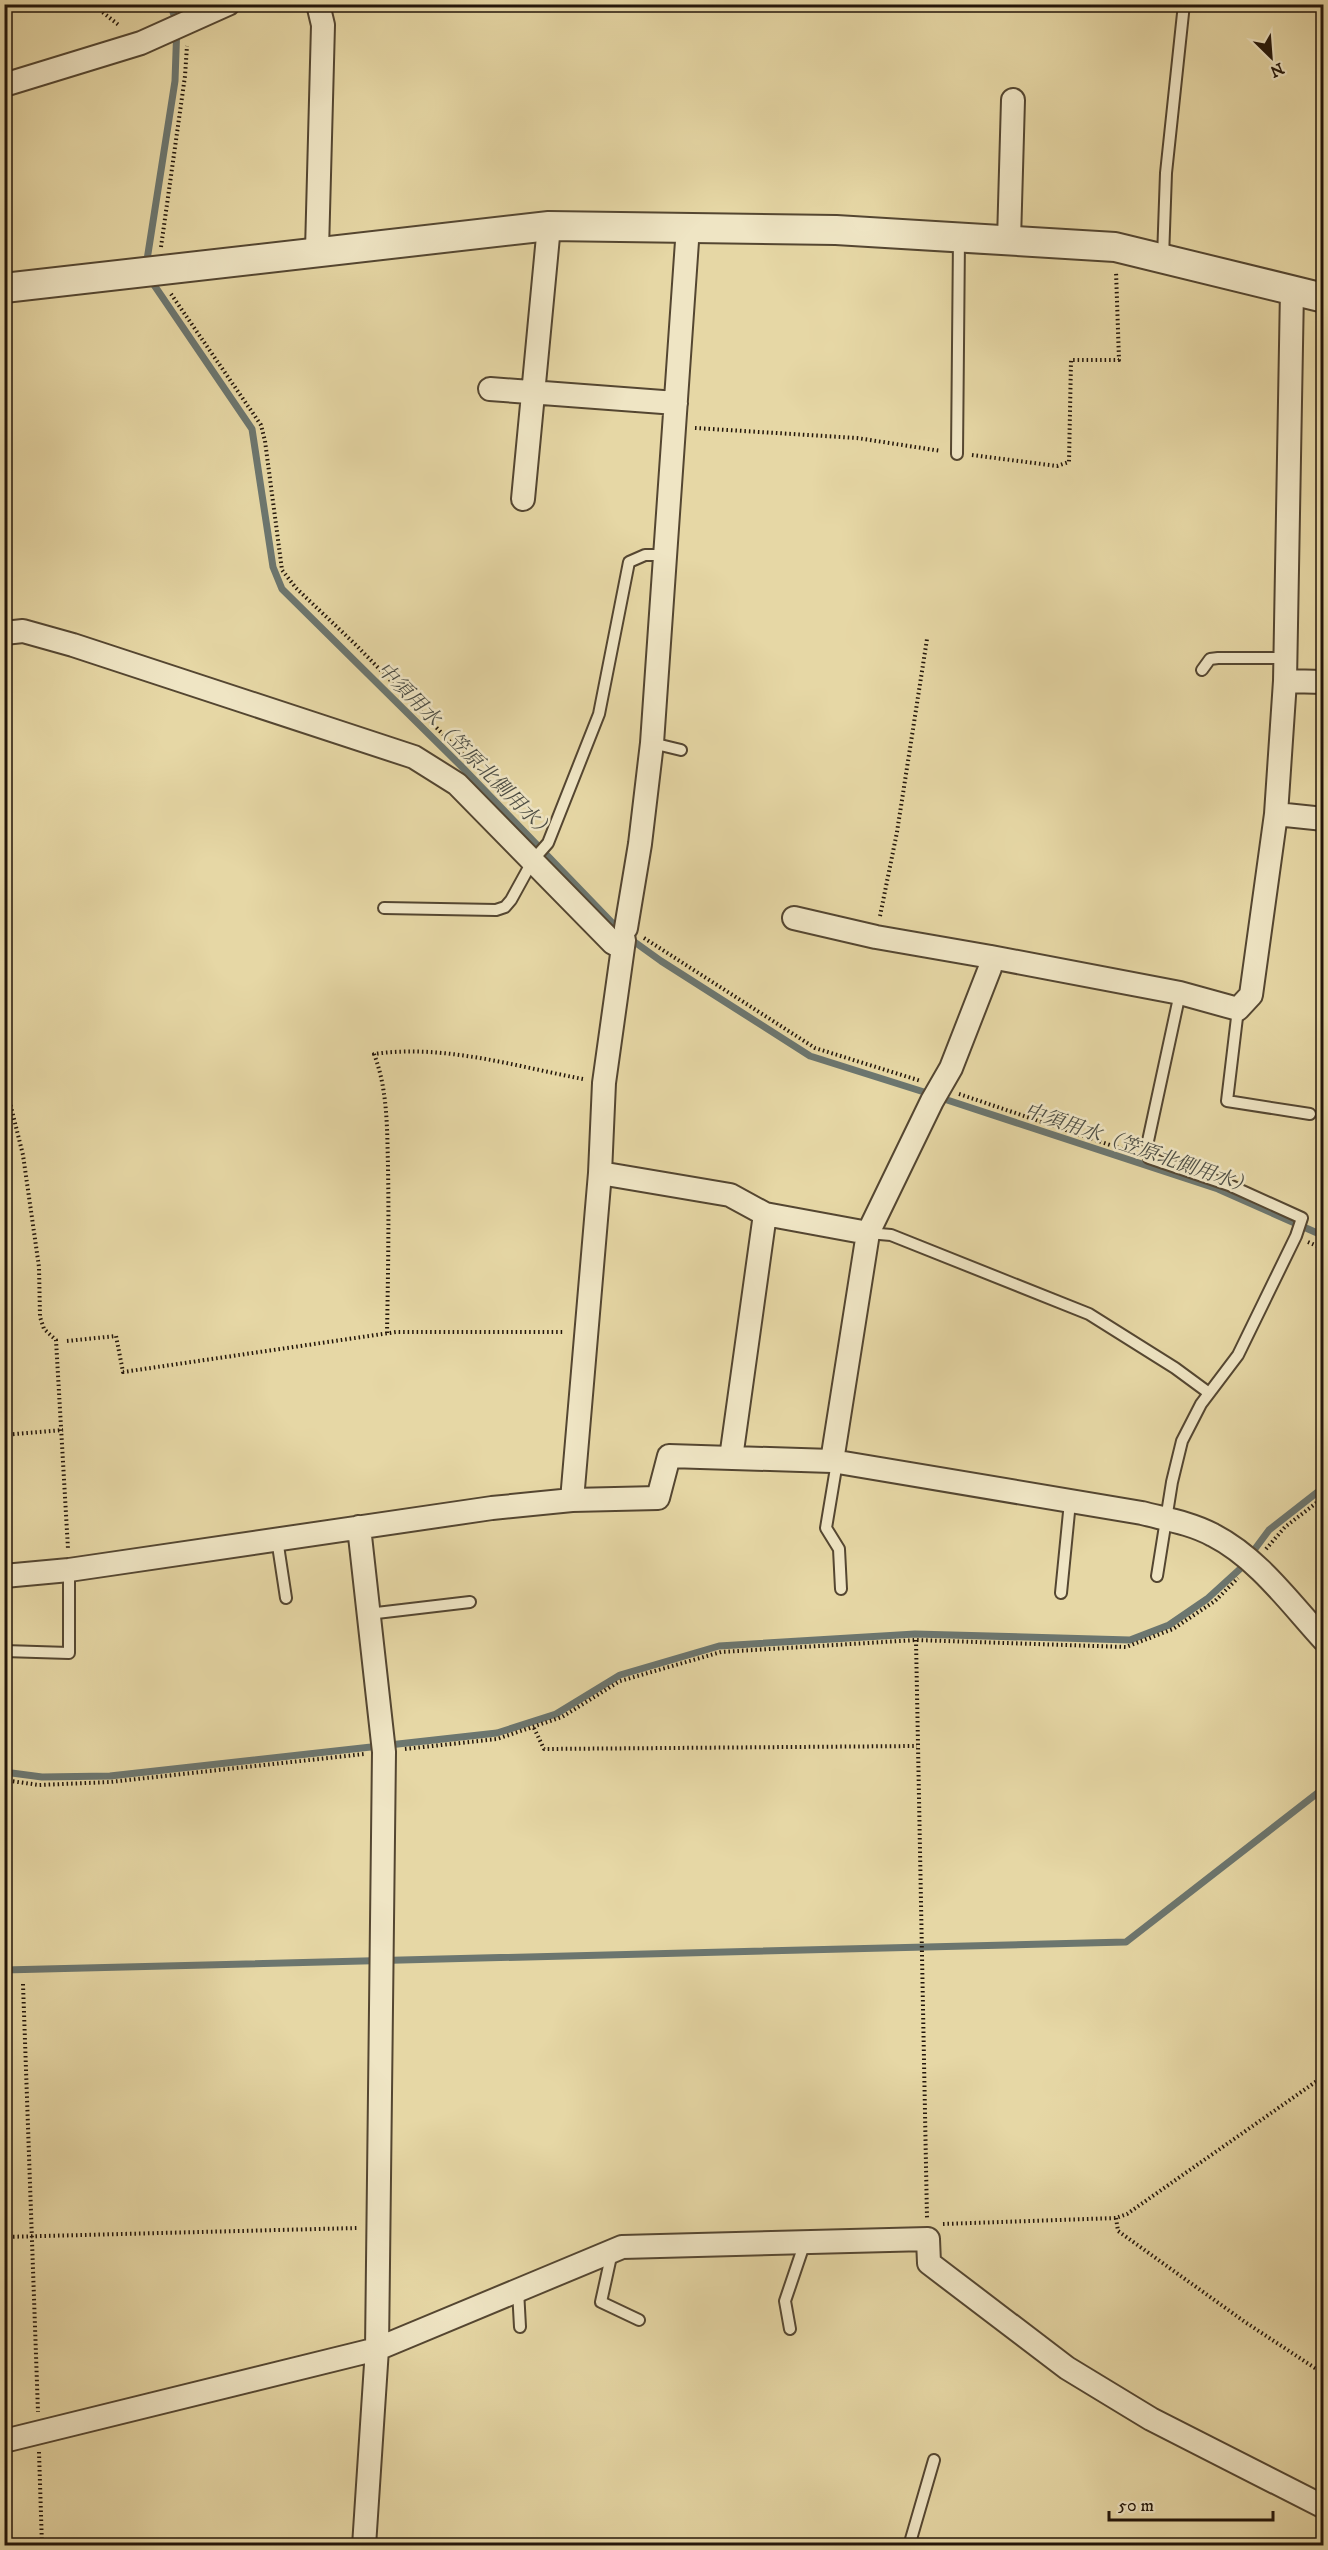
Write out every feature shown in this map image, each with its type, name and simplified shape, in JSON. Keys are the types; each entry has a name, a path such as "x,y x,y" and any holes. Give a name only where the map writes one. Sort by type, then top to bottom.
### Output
{"street":[{"path":"4,85 141,43 228,4"},
{"path":"317,250 323,25 318,4"},
{"path":"1009,240 1013,99"},
{"path":"523,499 549,226"},
{"path":"4,288 317,250 549,226 687,227 836,230 1115,247 1323,298"},
{"path":"572,1500 600,1173 604,1083 628,938 652,743 687,227"},
{"path":"794,918 876,937 1180,993 1238,1009 1251,995 1275,814 1285,681 1292,290"},
{"path":"490,389 676,403"},
{"path":"4,633 22,631 73,645 414,757 457,784 613,943 628,938"},
{"path":"1285,681 1323,682"},
{"path":"1275,814 1323,819"},
{"path":"835,1462 868,1233 932,1101 951,1068 990,968 991,957"},
{"path":"600,1173 730,1195 765,1214 868,1233"},
{"path":"731,1458 765,1214"},
{"path":"4,1576 69,1570 492,1508 572,1500 658,1498 669,1456 835,1462 1165,1519 1212,1534 1254,1563 1323,1640"},
{"path":"359,1527 384,1752 377,2349 364,2546"},
{"path":"4,2441 377,2349 622,2247 805,2242 928,2232 929,2263 1067,2368 1151,2419 1323,2507"}],"lane":[{"path":"1163,258 1166,172 1184,4"},
{"path":"957,454 959,237"},
{"path":"384,908 496,910 505,908 532,861 548,843 599,714 629,562 645,555 665,555"},
{"path":"1202,670 1210,659 1285,658"},
{"path":"652,743 681,750"},
{"path":"1157,1576 1165,1519 1182,1441 1209,1393 1238,1355 1296,1236 1302,1218 1229,1185 1149,1158 1148,1141 1180,993"},
{"path":"1238,1009 1227,1101 1310,1114"},
{"path":"868,1233 891,1235 1089,1314 1175,1368 1209,1393"},
{"path":"835,1462 826,1528 839,1549 841,1589"},
{"path":"1061,1593 1070,1502"},
{"path":"277,1539 286,1598"},
{"path":"4,1651 69,1653 69,1570"},
{"path":"368,1614 470,1602"},
{"path":"790,2329 785,2301 805,2242"},
{"path":"612,2251 601,2302 639,2320"},
{"path":"518,2290 520,2327"},
{"path":"909,2546 934,2460"}],"path":[{"path":"92,4 141,43"},
{"path":"161,252 185,76 186,35"},
{"path":"165,283 261,425 282,570 296,588 356,645 506,800"},
{"path":"876,937 897,832 927,639"},
{"path":"628,938 815,1048 926,1082"},
{"path":"387,1333 389,1216 387,1122 381,1072 374,1054 436,1052 477,1056 502,1064 604,1083"},
{"path":"4,1079 23,1155 39,1267 40,1317 44,1329 56,1340 63,1431 69,1570"},
{"path":"950,1091 1149,1158"},
{"path":"67,1341 116,1336 123,1372 387,1333 438,1330 586,1332"},
{"path":"4,1435 63,1431"},
{"path":"4,1780 39,1785 110,1782 497,1739 562,1717 620,1681 721,1652 916,1640 1126,1647 1173,1629 1215,1601 1254,1563 1285,1527 1323,1497"},
{"path":"916,1640 928,2232 1116,2218 1127,2214 1323,2076"},
{"path":"534,1728 544,1749 917,1746"},
{"path":"23,1984 42,2546"},
{"path":"1116,2218 1118,2231 1245,2322 1323,2374"},
{"path":"4,2237 379,2228"}],"waterway":[{"name":"中須用水（笠原北側用水）","path":"147,260 175,81 177,23 170,4"},
{"name":"中須用水（笠原北側用水）","path":"152,282 252,429 273,567 282,589 461,766 620,931"},
{"name":"中須用水（笠原北側用水）","path":"629,938 810,1056 924,1092"},
{"name":"中須用水（笠原北側用水）","path":"941,1098 1218,1189 1324,1236"},
{"path":"4,1772 42,1777 110,1776 497,1733 556,1714 620,1675 719,1646 915,1634 1130,1640 1169,1625 1207,1599 1240,1569 1269,1530 1324,1487"},
{"path":"4,1970 1126,1942 1324,1788"}]}
